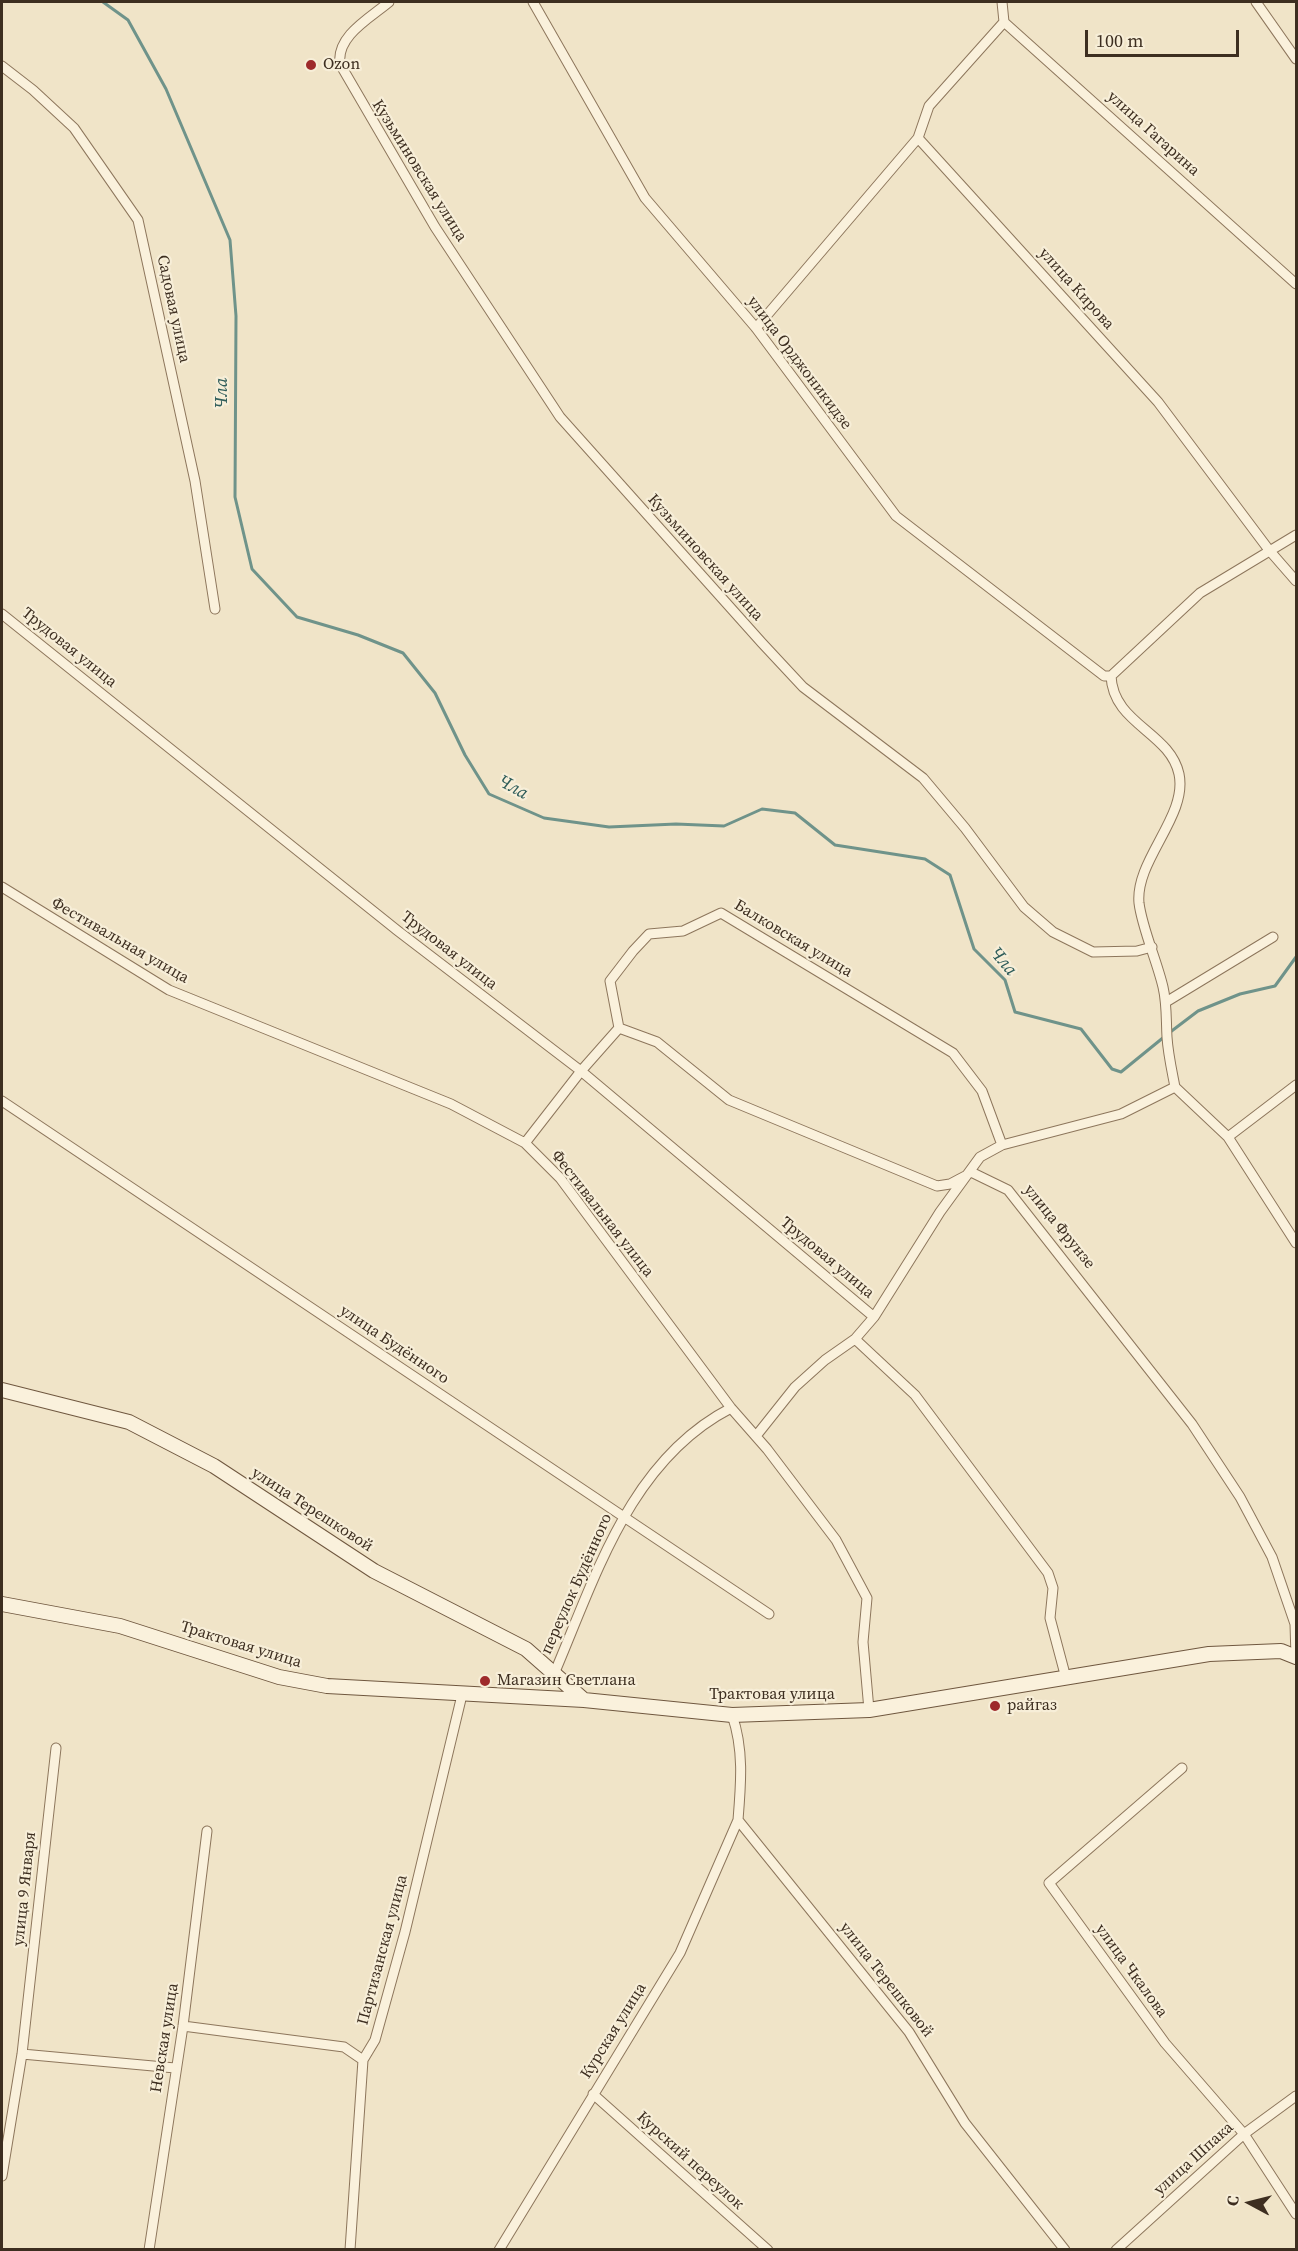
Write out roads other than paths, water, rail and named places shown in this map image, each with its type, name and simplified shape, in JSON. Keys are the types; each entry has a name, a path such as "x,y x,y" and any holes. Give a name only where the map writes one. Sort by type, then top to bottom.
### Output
{"street":[{"name":"Кузьминовская улица","path":"389,2 345,40 340,51 340,64 435,227 560,417 803,687 923,778 965,828 1024,907 1053,932 1094,952 1137,951 1152,947"},
{"name":"улица Орджоникидзе","path":"533,2 645,198 756,328 896,516 1104,676 1111,676"},
{"path":"756,328 918,138 929,106 1004,22 1002,2"},
{"path":"1256,2 1296,59"},
{"name":"улица Гагарина","path":"1004,22 1296,284"},
{"name":"Садовая улица","path":"2,66 33,90 74,128 138,220 195,481 215,609"},
{"name":"улица Кирова","path":"918,138 1158,402 1269,550 1296,581"},
{"path":"1296,536 1288,543 1269,550 1200,593 1111,676 1112,693 1119,706 1171,754 1179,773 1181,793 1142,883 1139,903 1166,1002 1168,1050 1175,1087 1228,1137 1296,1243"},
{"name":"Трудовая улица","path":"2,614 398,931 581,1071 874,1317"},
{"name":"Фестивальная улица","path":"2,887 169,990 451,1104 525,1143 560,1178 731,1408 756,1436 836,1540 867,1598 863,1642 868,1710"},
{"name":"Балковская улица","path":"619,1028 610,981 633,951 649,934 683,931 721,913 953,1053 982,1091 1002,1145"},
{"path":"1166,1002 1273,937"},
{"path":"525,1143 581,1071 619,1028 657,1042 729,1100 857,1154 937,1185 950,1184 971,1172"},
{"path":"1228,1137 1296,1084"},
{"path":"756,1436 795,1388 825,1360 855,1339 874,1317 940,1212 980,1157 1002,1145 1121,1114 1175,1087"},
{"name":"улица Будённого","path":"2,1101 770,1614"},
{"name":"улица Фрунзе","path":"971,1172 1008,1190 1192,1424 1240,1497 1272,1557 1295,1624 1296,1657"},
{"path":"855,1339 915,1395 1048,1573 1053,1588 1050,1618 1066,1678"},
{"name":"улица Терешковой","path":"2,1390 129,1422 203,1460 374,1571 526,1648 584,1700"},
{"name":"переулок Будённого","path":"554,1674 623,1515 673,1448 731,1408"},
{"name":"Трактовая улица","path":"2,1604 120,1626 279,1677 327,1686 584,1700 732,1715 868,1710 1209,1654 1281,1651 1296,1657"},
{"name":"Партизанская улица","path":"350,2250 363,2060 375,2040 405,1932 462,1695"},
{"path":"732,1715 740,1736 741,1773 738,1820"},
{"name":"улица 9 Января","path":"2,2176 22,2054 56,1748"},
{"name":"улица Чкалова","path":"1182,1768 1049,1883 1165,2043 1244,2134 1296,2214"},
{"name":"улица Терешковой","path":"738,1820 909,2032 965,2123 1065,2250"},
{"name":"Курская улица","path":"499,2250 680,1953 738,1820"},
{"name":"Невская улица","path":"149,2250 183,2026 207,1831"},
{"path":"183,2026 344,2047 363,2060"},
{"path":"22,2054 175,2068"},
{"name":"Курский переулок","path":"593,2094 763,2248"},
{"name":"улица Шпака","path":"1116,2250 1244,2134 1296,2096"}],"waterway":[{"name":"Чла","path":"103,2 128,20 166,89 230,240 236,316 235,497 252,569 297,617 358,635 403,653 435,693 465,755 489,794 544,818 609,827 676,824 724,826 762,809 795,813 835,845 925,859 950,875 974,949 1005,980 1015,1012 1081,1029 1112,1069 1121,1072 1164,1037"},
{"name":"Чла","path":"1169,1033 1198,1011 1240,994 1275,986 1296,957"}],"place":[{"name":"Ozon","path":"311,65"},
{"name":"Магазин Светлана","path":"485,1681"},
{"name":"райгаз","path":"995,1706"}]}
